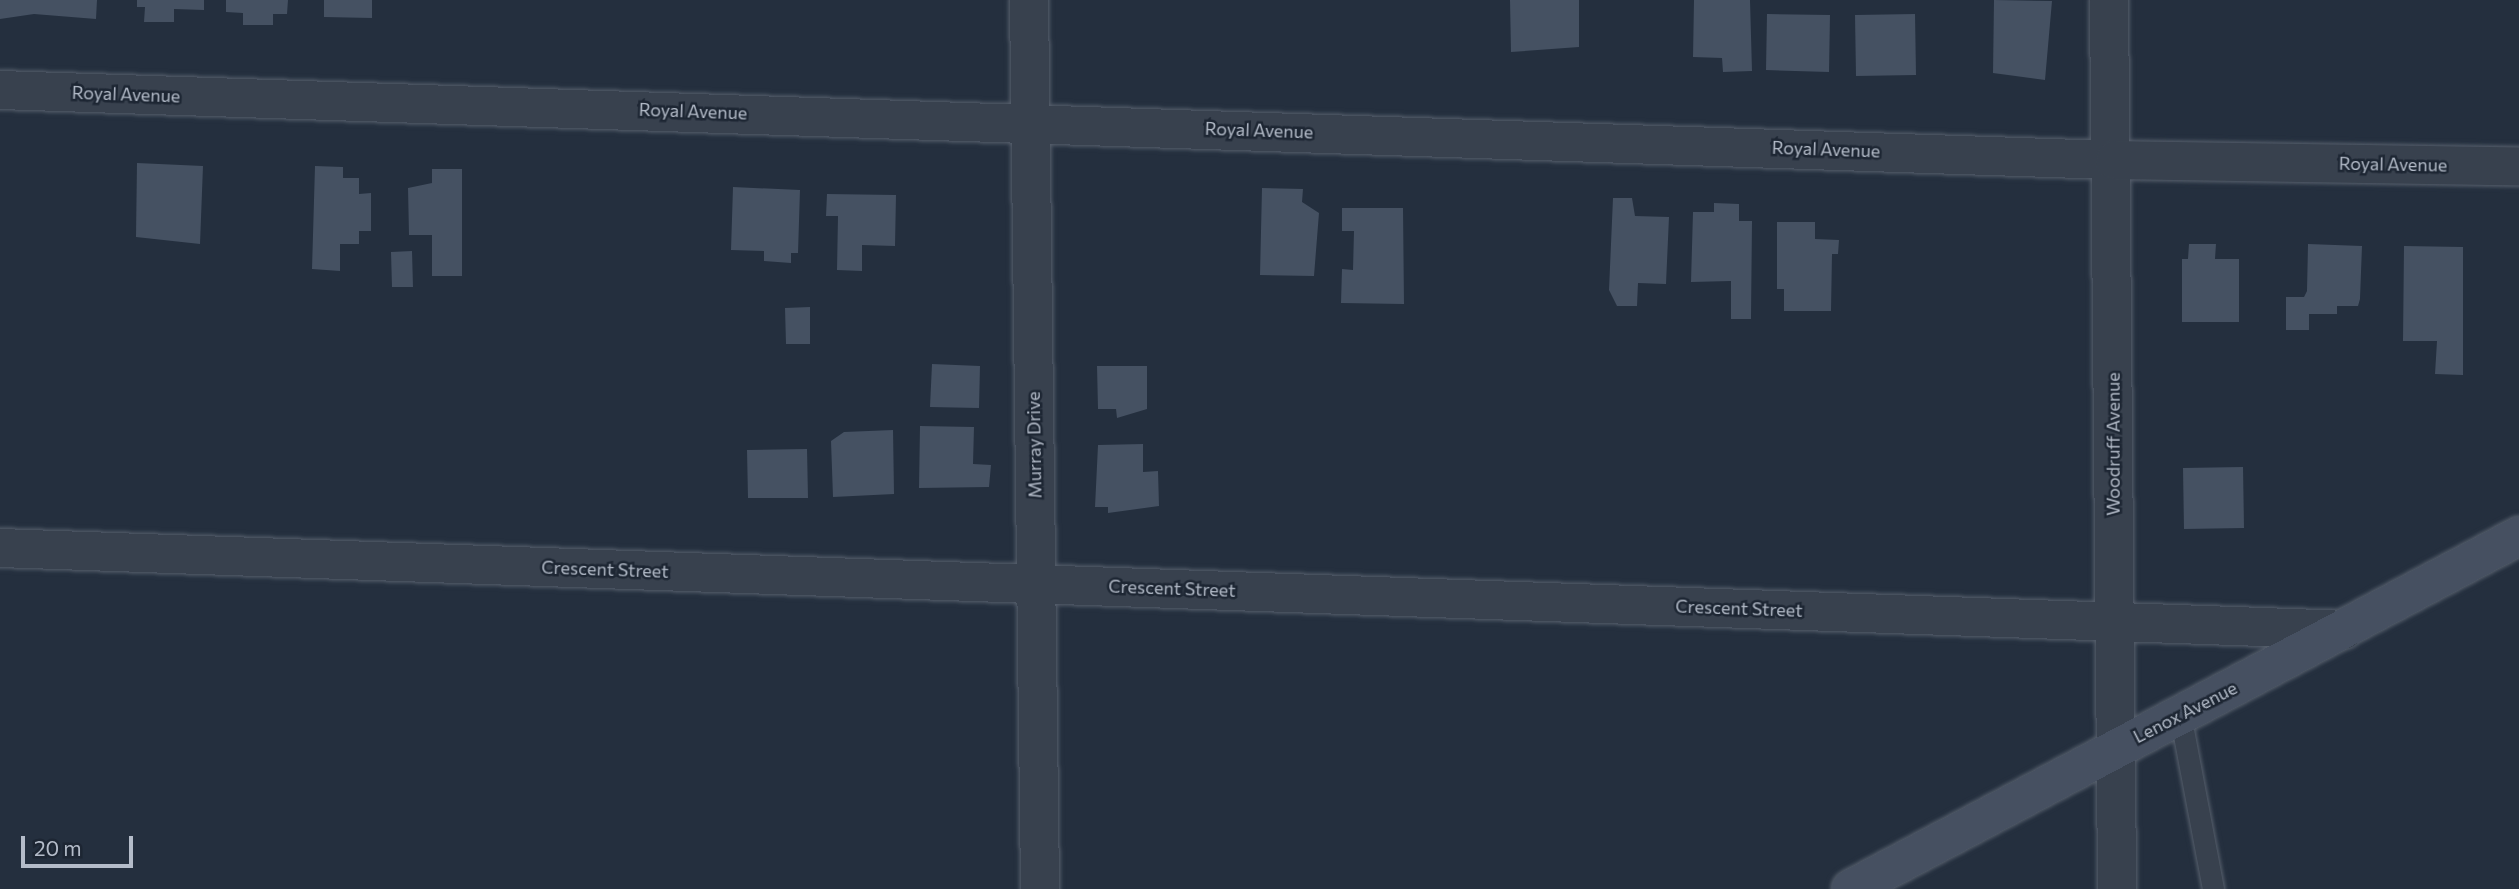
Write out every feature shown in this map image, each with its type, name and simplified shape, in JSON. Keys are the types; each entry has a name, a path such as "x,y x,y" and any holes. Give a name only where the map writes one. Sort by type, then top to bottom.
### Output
{"main road":[{"name":"Lenox Avenue","path":"1851,889 2113,748 2344,630 2519,536"}],"street":[{"name":"Murray Drive","path":"1029,0 1040,889"},
{"name":"Woodruff Avenue","path":"2109,0 2115,160 2111,621 2117,889"},
{"name":"Royal Avenue","path":"0,90 1031,122 2115,160 2519,166"},
{"name":"Crescent Street","path":"0,548 2344,630"}],"lane":[{"path":"2180,714 2213,889"}],"building":[{"path":"0,0 97,0 96,19 34,14 0,19"},
{"path":"137,0 204,0 204,10 174,9 174,22 144,22 145,7 137,7"},
{"path":"226,0 288,0 287,14 273,14 273,25 243,25 243,13 226,12"},
{"path":"324,0 372,0 372,18 324,17"},
{"path":"1510,0 1579,0 1579,47 1511,52"},
{"path":"1694,0 1750,0 1752,71 1723,72 1722,58 1693,57"},
{"path":"1994,0 2052,1 2045,80 1993,73"},
{"path":"1767,14 1830,15 1829,72 1766,70"},
{"path":"1915,14 1916,75 1856,76 1855,15"},
{"path":"137,163 203,166 200,244 136,237"},
{"path":"315,166 343,167 343,178 359,178 359,194 371,193 371,231 359,231 359,244 340,244 340,271 312,269"},
{"path":"432,169 462,169 462,276 432,276 432,235 409,235 408,188 432,183"},
{"path":"733,187 800,190 798,253 791,253 791,263 764,261 764,251 731,250"},
{"path":"1262,188 1303,189 1302,202 1319,213 1314,276 1260,275"},
{"path":"827,194 896,195 895,246 862,245 862,271 837,270 838,216 826,216"},
{"path":"1613,198 1632,198 1635,216 1669,217 1666,284 1638,283 1637,306 1617,306 1609,290"},
{"path":"1714,203 1739,204 1739,221 1752,221 1751,319 1731,319 1731,281 1691,282 1693,212 1714,212"},
{"path":"1342,208 1403,208 1404,304 1341,303 1342,269 1353,270 1354,231 1342,231"},
{"path":"1777,222 1815,222 1815,239 1839,240 1838,254 1832,254 1831,311 1784,311 1784,289 1777,289"},
{"path":"2189,244 2216,244 2215,259 2239,259 2239,322 2182,322 2182,259 2188,259"},
{"path":"2308,244 2362,246 2360,299 2358,306 2337,306 2337,314 2309,314 2309,330 2286,330 2286,297 2304,297 2307,291"},
{"path":"2404,246 2463,247 2463,375 2435,374 2437,341 2403,341"},
{"path":"412,251 413,287 392,287 391,252"},
{"path":"810,307 810,344 786,344 785,308"},
{"path":"932,364 980,366 979,408 930,407"},
{"path":"1097,366 1147,366 1147,409 1117,418 1116,409 1098,409"},
{"path":"920,426 974,427 973,464 991,465 989,487 919,488"},
{"path":"893,430 894,494 833,497 831,441 844,432"},
{"path":"1143,444 1143,472 1158,471 1159,506 1108,513 1108,507 1095,507 1098,445"},
{"path":"807,449 808,498 748,498 747,450"},
{"path":"2243,467 2244,528 2184,529 2183,468"}]}
